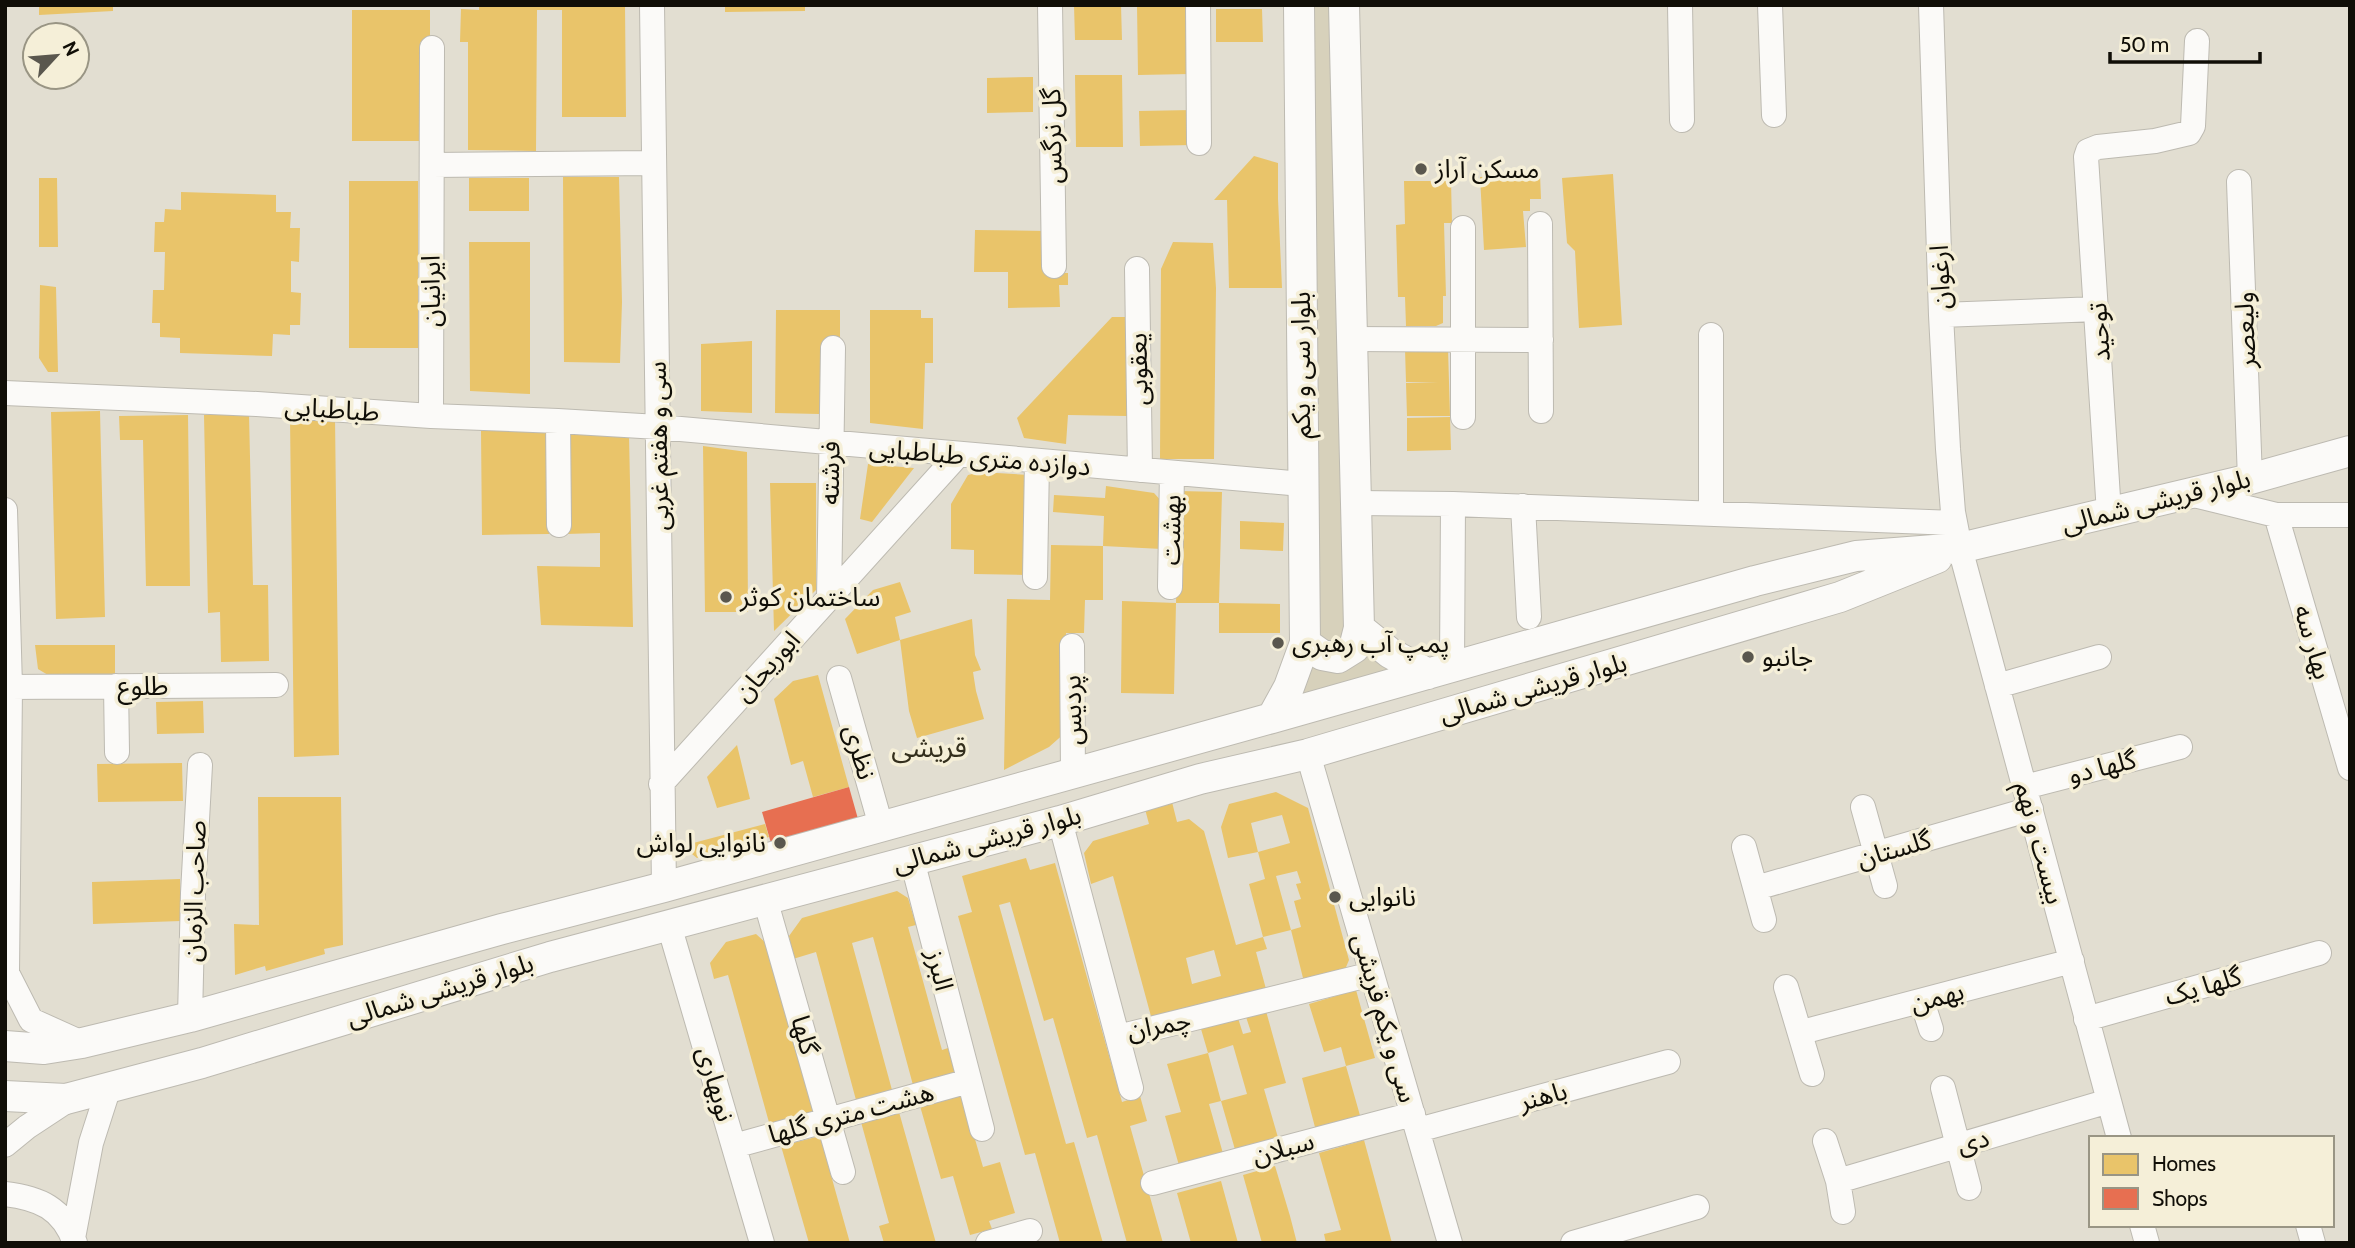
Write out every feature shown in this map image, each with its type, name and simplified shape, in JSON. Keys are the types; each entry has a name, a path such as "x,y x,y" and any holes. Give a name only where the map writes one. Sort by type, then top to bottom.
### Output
{"main road":[{"name":"بلوار سی و یکم","path":"1272,718 1289,687 1305,643 1298,5"},
{"name":"بلوار سی و یکم","path":"1344,5 1359,628"},
{"name":"بلوار قریشی شمالی","path":"5,1046 44,1049 82,1043 190,1017 1840,559 1958,535 2109,513 2250,479 2350,451"},
{"name":"بلوار قریشی شمالی","path":"5,1096 71,1097 202,1063 550,957 1060,821 1200,779 1308,754 1851,594 1958,535"},
{"path":"1840,559 1855,573 1856,584 1851,594"},
{"path":"1305,643 1322,655 1338,658 1353,648 1359,628 1390,653 1440,670"},
{"path":"541,918 536,929 537,940 550,957"},
{"path":"502,929 512,935 517,945 515,968"}],"street":[{"name":"سی و هفتم غربی","path":"652,5 664,887"},
{"name":"گل نرگس","path":"1050,5 1054,266"},
{"path":"1198,5 1199,143"},
{"path":"1680,5 1682,120"},
{"path":"1770,5 1774,115"},
{"name":"ارغوان","path":"1931,5 1941,315 1948,449 1958,535"},
{"name":"توحید","path":"2109,513 2086,157 2088,151 2098,147 2155,141 2189,133 2193,126 2197,40"},
{"name":"ایرانیان","path":"431,416 432,48"},
{"path":"432,165 654,163"},
{"name":"ولیعصر","path":"2239,182 2250,479"},
{"path":"1540,224 1541,411"},
{"path":"1463,228 1463,417"},
{"name":"یعقوبی","path":"1137,269 1139,470"},
{"path":"1941,315 2097,309"},
{"path":"1711,335 1711,514"},
{"path":"1353,339 1541,340"},
{"name":"فرشته","path":"829,598 833,348"},
{"name":"طباطبایی","path":"5,393 257,404 658,428"},
{"path":"558,421 559,525"},
{"name":"دوازده متری طباطبایی","path":"658,428 1302,484"},
{"name":"ابوریحان","path":"661,784 958,455"},
{"path":"1035,577 1037,462"},
{"name":"بهشت","path":"1170,587 1172,473"},
{"path":"2190,494 2276,515 2350,515"},
{"path":"1357,503 1523,506 1829,519 1958,535"},
{"path":"1440,670 1453,504"},
{"path":"1523,506 1529,617"},
{"path":"5,510 10,687 6,974 30,1020 82,1043"},
{"name":"بهار سه","path":"2276,515 2350,768"},
{"path":"1829,519 1840,559"},
{"name":"بیست و نهم","path":"1958,535 2118,1136"},
{"name":"پردیس","path":"1072,646 1073,773"},
{"path":"1997,686 2099,657"},
{"name":"نظری","path":"839,678 881,826"},
{"name":"طلوع","path":"10,687 276,685"},
{"path":"116,686 117,752"},
{"name":"گلها دو","path":"2028,798 2180,747"},
{"name":"سی و یکم قریشی","path":"1308,754 1450,1243"},
{"name":"صاحب الزمان","path":"190,1017 200,765"},
{"name":"گلستان","path":"1756,888 1875,855 2028,798"},
{"path":"1863,807 1885,886"},
{"name":"چمران","path":"1060,821 1118,1037 1372,974"},
{"path":"1744,847 1764,920"},
{"name":"البرز","path":"912,860 982,1129"},
{"name":"گلها","path":"765,899 843,1172"},
{"name":"نوبهاری","path":"669,925 762,1243"},
{"name":"گلها یک","path":"2086,1019 2319,953"},
{"name":"بهمن","path":"1802,1032 2072,961"},
{"path":"1786,987 1802,1032 1812,1074"},
{"path":"1922,1000 1931,1029"},
{"path":"1118,1037 1131,1088"},
{"name":"باهنر","path":"1415,1122 1668,1062"},
{"name":"هشت متری گلها","path":"734,1146 969,1081"},
{"path":"74,1241 91,1143 109,1087"},
{"path":"1943,1088 1969,1188"},
{"path":"5,1145 71,1097"},
{"name":"دی","path":"1838,1181 2109,1101"},
{"name":"سبلان","path":"1153,1183 1415,1122"},
{"path":"1825,1141 1838,1181 1843,1212"},
{"path":"5,1194 40,1200 60,1216 74,1241"},
{"path":"1573,1243 1697,1207"},
{"path":"988,1243 1030,1231"}],"shaded area":[{"path":"1304,5 1339,5 1347,638 1335,646 1324,643 1316,632"},
{"path":"1362,638 1412,672 1284,708 1308,654"}],"building: Homes":[{"path":"39,5 113,5 113,11 39,15"},
{"path":"479,5 625,5 626,117 562,117 562,10 537,10 536,151 468,150 468,42 460,42 461,9 479,10"},
{"path":"725,5 805,5 805,11 725,12"},
{"path":"1074,5 1121,5 1122,40 1075,40"},
{"path":"1137,5 1189,5 1190,74 1138,75"},
{"path":"1216,9 1262,9 1263,42 1216,42"},
{"path":"352,10 430,10 430,42 420,42 421,141 352,141"},
{"path":"1075,75 1122,75 1123,147 1076,147"},
{"path":"1033,77 1033,112 987,113 987,78"},
{"path":"1192,110 1193,145 1140,146 1139,111"},
{"path":"1254,156 1278,163 1282,288 1229,288 1227,200 1214,200"},
{"path":"1540,174 1541,199 1530,199 1530,211 1523,211 1526,247 1484,250 1480,177"},
{"path":"1613,174 1622,325 1579,328 1575,251 1567,243 1562,178"},
{"path":"563,177 619,177 622,302 620,363 564,362"},
{"path":"39,178 57,178 58,247 39,247"},
{"path":"469,178 529,178 529,211 469,211"},
{"path":"349,181 418,181 418,348 349,348"},
{"path":"1404,181 1451,181 1452,223 1444,223 1446,296 1443,296 1443,323 1436,326 1406,326 1405,297 1398,297 1396,225 1405,224"},
{"path":"181,192 276,195 276,212 291,212 290,228 300,228 299,262 291,261 291,292 301,293 300,325 290,325 290,335 273,334 272,356 180,353 180,338 160,337 160,323 152,323 153,290 164,290 165,252 154,252 155,222 164,222 165,209 181,210"},
{"path":"975,230 1047,231 1047,273 1068,273 1068,285 1059,285 1060,307 1008,308 1008,272 974,272"},
{"path":"469,242 530,242 530,394 470,391"},
{"path":"1173,242 1213,243 1216,288 1214,459 1160,459 1161,269"},
{"path":"40,285 56,287 58,372 48,372 39,358"},
{"path":"776,310 840,310 840,345 828,406 819,414 775,413"},
{"path":"870,310 921,310 921,318 933,318 933,363 925,363 923,429 870,423"},
{"path":"1112,317 1128,317 1127,416 1068,415 1066,444 1024,438 1017,418"},
{"path":"752,341 752,413 701,411 701,344"},
{"path":"1405,349 1448,349 1450,416 1407,416 1406,383 1438,382 1406,382"},
{"path":"100,411 105,617 56,619 51,412"},
{"path":"249,414 253,585 268,585 269,661 221,662 220,612 208,613 204,415"},
{"path":"188,415 190,586 146,586 143,440 120,440 119,416"},
{"path":"290,417 335,417 339,755 294,757"},
{"path":"1450,417 1451,450 1407,451 1407,418"},
{"path":"481,431 547,431 549,534 482,535"},
{"path":"629,434 633,627 541,625 537,566 600,567 600,533 566,534 565,435"},
{"path":"703,446 747,452 748,612 705,612"},
{"path":"868,464 914,468 872,522 860,519"},
{"path":"980,472 1029,475 1027,575 974,574 974,550 951,549 951,504 968,475"},
{"path":"770,483 816,483 816,590 774,631"},
{"path":"1106,486 1154,493 1163,503 1162,549 1103,546 1104,516 1053,512 1054,495 1105,498"},
{"path":"1179,491 1222,492 1219,603 1176,603"},
{"path":"1240,521 1284,523 1283,551 1240,549"},
{"path":"1051,545 1103,546 1103,600 1085,600 1084,633 1066,633 1066,732 1049,747 1004,770 1007,599 1050,600"},
{"path":"900,582 911,612 895,617 900,640 857,654 845,619 873,590"},
{"path":"1122,601 1176,603 1174,694 1121,693"},
{"path":"1219,603 1280,604 1280,633 1219,633"},
{"path":"972,619 975,655 981,670 973,672 984,719 917,738 909,711 900,640"},
{"path":"35,645 115,645 115,674 48,675 38,669"},
{"path":"818,675 849,787 813,797 803,761 791,765 774,699 793,681"},
{"path":"203,701 204,733 157,734 156,702"},
{"path":"737,745 750,799 717,808 707,777"},
{"path":"182,763 183,801 98,802 97,764"},
{"path":"1276,792 1308,808 1349,960 1344,972 1304,982 1291,930 1263,937 1249,884 1265,879 1258,852 1228,858 1221,827 1229,804","holes":["1282,815 1290,843 1258,852 1251,823","1297,871 1301,883 1296,884 1301,899 1294,901 1301,927 1291,930 1276,876"]},
{"path":"258,797 341,797 343,945 324,949 325,954 266,971 265,966 235,975 234,924 259,925"},
{"path":"1172,802 1177,822 1189,819 1204,831 1236,945 1263,937 1267,949 1256,952 1266,989 1152,1020 1113,876 1091,884 1084,853 1093,841 1149,824 1145,809","holes":["1214,950 1221,976 1192,984 1186,958"]},
{"path":"765,824 769,837 697,858 682,846"},
{"path":"1026,858 1030,870 1055,863 1122,1102 1140,1096 1147,1121 1130,1126 1163,1243 1127,1243 1097,1135 1087,1138 1053,1018 1044,1021 1010,902 999,905 1066,1144 1074,1142 1103,1243 1060,1243 1035,1153 1025,1155 958,916 972,912 962,876"},
{"path":"180,879 181,921 93,924 92,882"},
{"path":"897,891 908,898 916,925 908,927 942,1050 948,1048 955,1073 913,1085 873,937 852,943 892,1090 856,1100 816,952 793,959 789,936 802,918"},
{"path":"756,934 767,944 814,1113 770,1126 728,975 714,979 710,963 726,942"},
{"path":"1356,990 1375,1058 1346,1066 1341,1047 1324,1052 1309,1004"},
{"path":"1266,1011 1286,1083 1264,1089 1279,1141 1236,1153 1221,1101 1247,1094 1233,1045 1208,1053 1201,1029 1238,1018 1243,1034 1251,1032 1246,1017"},
{"path":"1208,1053 1221,1101 1209,1104 1224,1157 1180,1169 1165,1116 1181,1112 1167,1064"},
{"path":"1346,1066 1361,1119 1316,1131 1302,1078"},
{"path":"962,1094 983,1167 1000,1162 1015,1213 989,1221 992,1229 970,1235 953,1176 941,1179 920,1106"},
{"path":"899,1112 936,1243 884,1243 879,1226 889,1223 861,1122"},
{"path":"820,1136 850,1243 809,1243 781,1146"},
{"path":"1364,1140 1392,1243 1326,1243 1324,1234 1341,1230 1319,1153"},
{"path":"1275,1166 1297,1243 1262,1243 1243,1175"},
{"path":"1221,1181 1238,1243 1191,1243 1177,1193"}],"building: Shops":[{"path":"849,787 860,826 773,850 762,812"}],"place":[{"name":"مسکن آراز","path":"1421,169"},
{"name":"ساختمان کوثر","path":"726,597"},
{"name":"پمپ آب رهبری","path":"1278,643"},
{"name":"جانبو","path":"1748,657"},
{"name":"نانوایی لواش","path":"780,843"},
{"name":"نانوایی","path":"1335,897"}],"district":[{"name":"قریشی","path":"929,747"}]}
